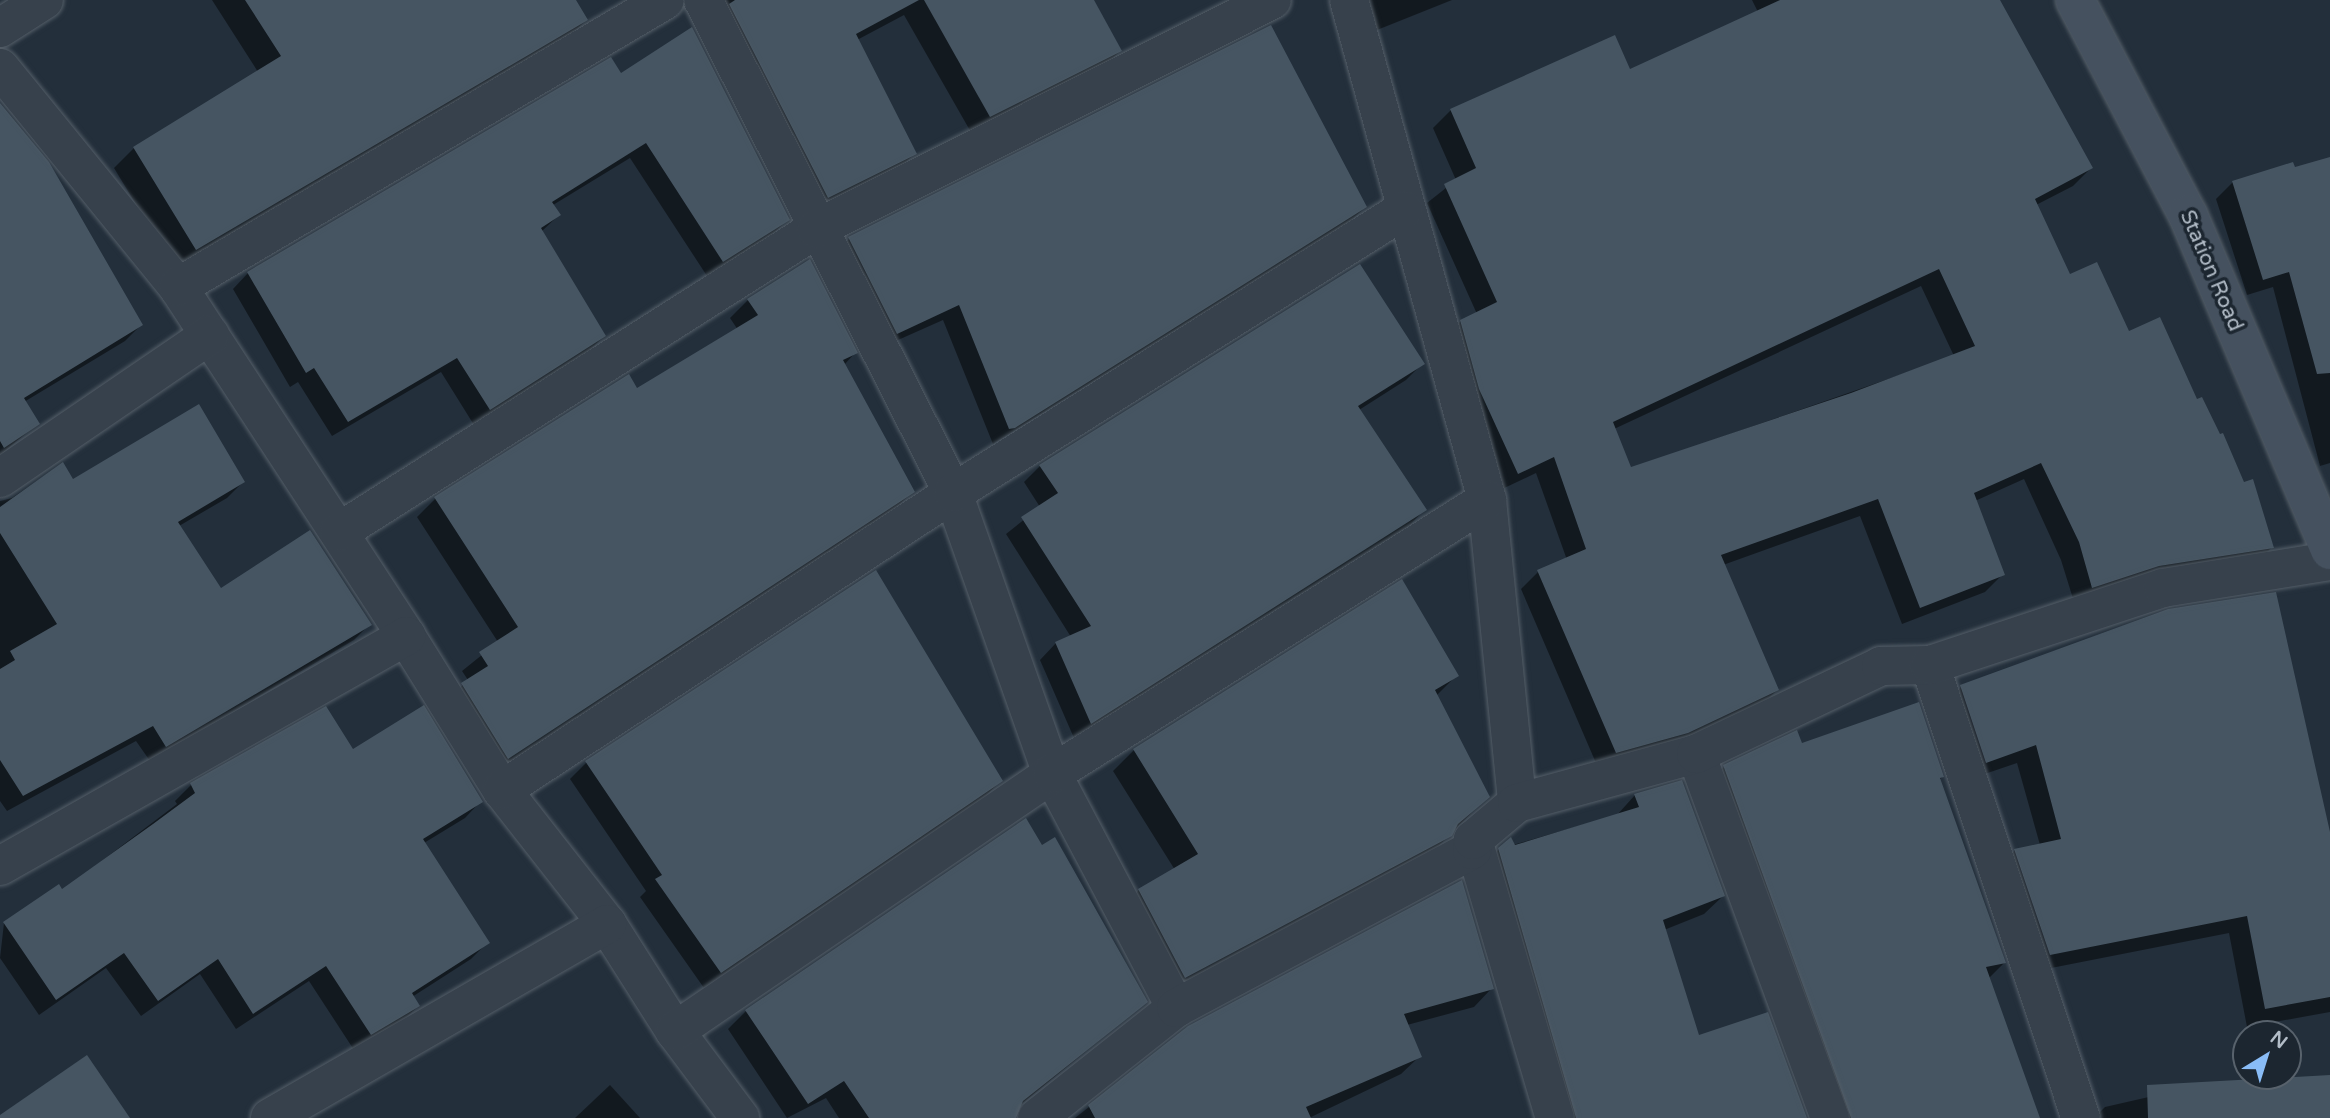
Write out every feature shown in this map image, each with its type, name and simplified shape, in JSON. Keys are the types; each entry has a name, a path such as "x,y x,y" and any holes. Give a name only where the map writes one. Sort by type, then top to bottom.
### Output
{"main road":[{"name":"Station Road","path":"2076,0 2188,215 2330,550"}],"street":[{"path":"0,28 44,0"},
{"path":"178,287 665,0"},
{"path":"703,0 816,229 953,493 1052,774 1177,1008"},
{"path":"339,532 816,229 1272,0"},
{"path":"1349,0 1404,210 1487,500 1517,803"},
{"path":"0,68 178,287 406,636 502,790 607,924 675,1031 740,1118"},
{"path":"502,790 953,493 1404,210"},
{"path":"0,478 210,335"},
{"path":"675,1031 1052,774 1487,500"},
{"path":"1037,1118 1177,1008 1472,850 1473,840 1517,803 1696,754 1881,666 1930,665 2163,588 2330,561"},
{"path":"0,866 406,636"},
{"path":"1930,665 2081,1118"},
{"path":"1696,754 1830,1118"},
{"path":"1473,840 1555,1118"},
{"path":"270,1118 607,924"}],"building":[{"path":"245,0 576,0 588,20 196,250 133,147 281,56"},
{"path":"735,0 919,0 856,34 917,154 828,198 729,4"},
{"path":"924,0 1094,0 1122,51 990,117"},
{"path":"1780,0 2000,0 2093,168 2035,199 2070,274 2097,262 2129,331 2160,317 2197,399 2202,397 2220,434 2223,433 2244,482 2253,479 2274,548 2159,566 2092,588 2079,542 2041,463 1974,493 2005,575 1920,608 1878,499 1721,555 1779,690 1688,733 1616,753 1537,570 1586,549 1554,457 1518,474 1479,389 1460,320 1497,302 1444,184 1476,168 1450,109 1615,35 1630,69","holes":["1939,269 1975,346 1851,393 1631,467 1613,422"]},
{"path":"1271,25 1367,207 1015,428 1009,429 959,305 897,334 848,237"},
{"path":"692,27 790,220 723,262 646,143 552,202 561,215 541,228 606,336 490,410 457,358 348,422 314,368 306,373 247,272 611,57 621,73"},
{"path":"0,103 49,162 143,325 24,398 40,424 4,448 0,441"},
{"path":"2330,157 2330,373 2317,374 2289,272 2263,280 2232,181 2293,162 2295,167"},
{"path":"810,259 858,353 843,360 915,492 508,759 461,683 488,666 479,652 518,627 434,497 629,374 637,388 758,315 747,299"},
{"path":"1360,264 1425,364 1358,406 1427,510 1091,724 1055,642 1091,626 1021,517 1058,493 1039,465"},
{"path":"199,404 245,482 178,522 221,588 310,530 372,625 166,747 153,726 23,796 0,760 0,669 15,660 10,651 57,624 0,533 0,507 63,462 73,479"},
{"path":"876,570 1003,781 721,973 655,879 662,875 585,761"},
{"path":"1402,579 1459,676 1435,690 1490,797 1458,824 1452,836 1185,978 1138,889 1198,854 1133,749"},
{"path":"2276,592 2330,832 2330,997 2265,1009 2247,916 2050,955 2014,849 2061,839 2036,745 1986,763 1960,685 2168,609"},
{"path":"1919,702 1944,777 1940,778 2006,963 1986,967 2040,1118 1851,1118 1723,765 1797,730 1802,743"},
{"path":"424,705 483,802 423,839 490,943 412,993 420,1006 371,1035 326,966 253,1014 218,959 158,1001 124,953 56,1000 3,922 59,884 62,889 195,793 190,783 326,706 353,749"},
{"path":"1682,780 1725,896 1663,920 1699,1035 1768,1012 1807,1118 1576,1118 1498,848 1511,837 1515,845 1639,807 1634,794"},
{"path":"1026,818 1042,845 1055,837 1148,1002 1023,1101 1016,1118 869,1118 844,1081 808,1104 745,1010"},
{"path":"1462,880 1494,989 1404,1014 1422,1057 1306,1107 1311,1118 1095,1118 1088,1105 1188,1026"},
{"path":"87,1055 130,1118 0,1118 0,1115"},
{"path":"2330,1075 2330,1118 2148,1118 2147,1085 2232,1080 2232,1090 2302,1090 2302,1077"}]}
